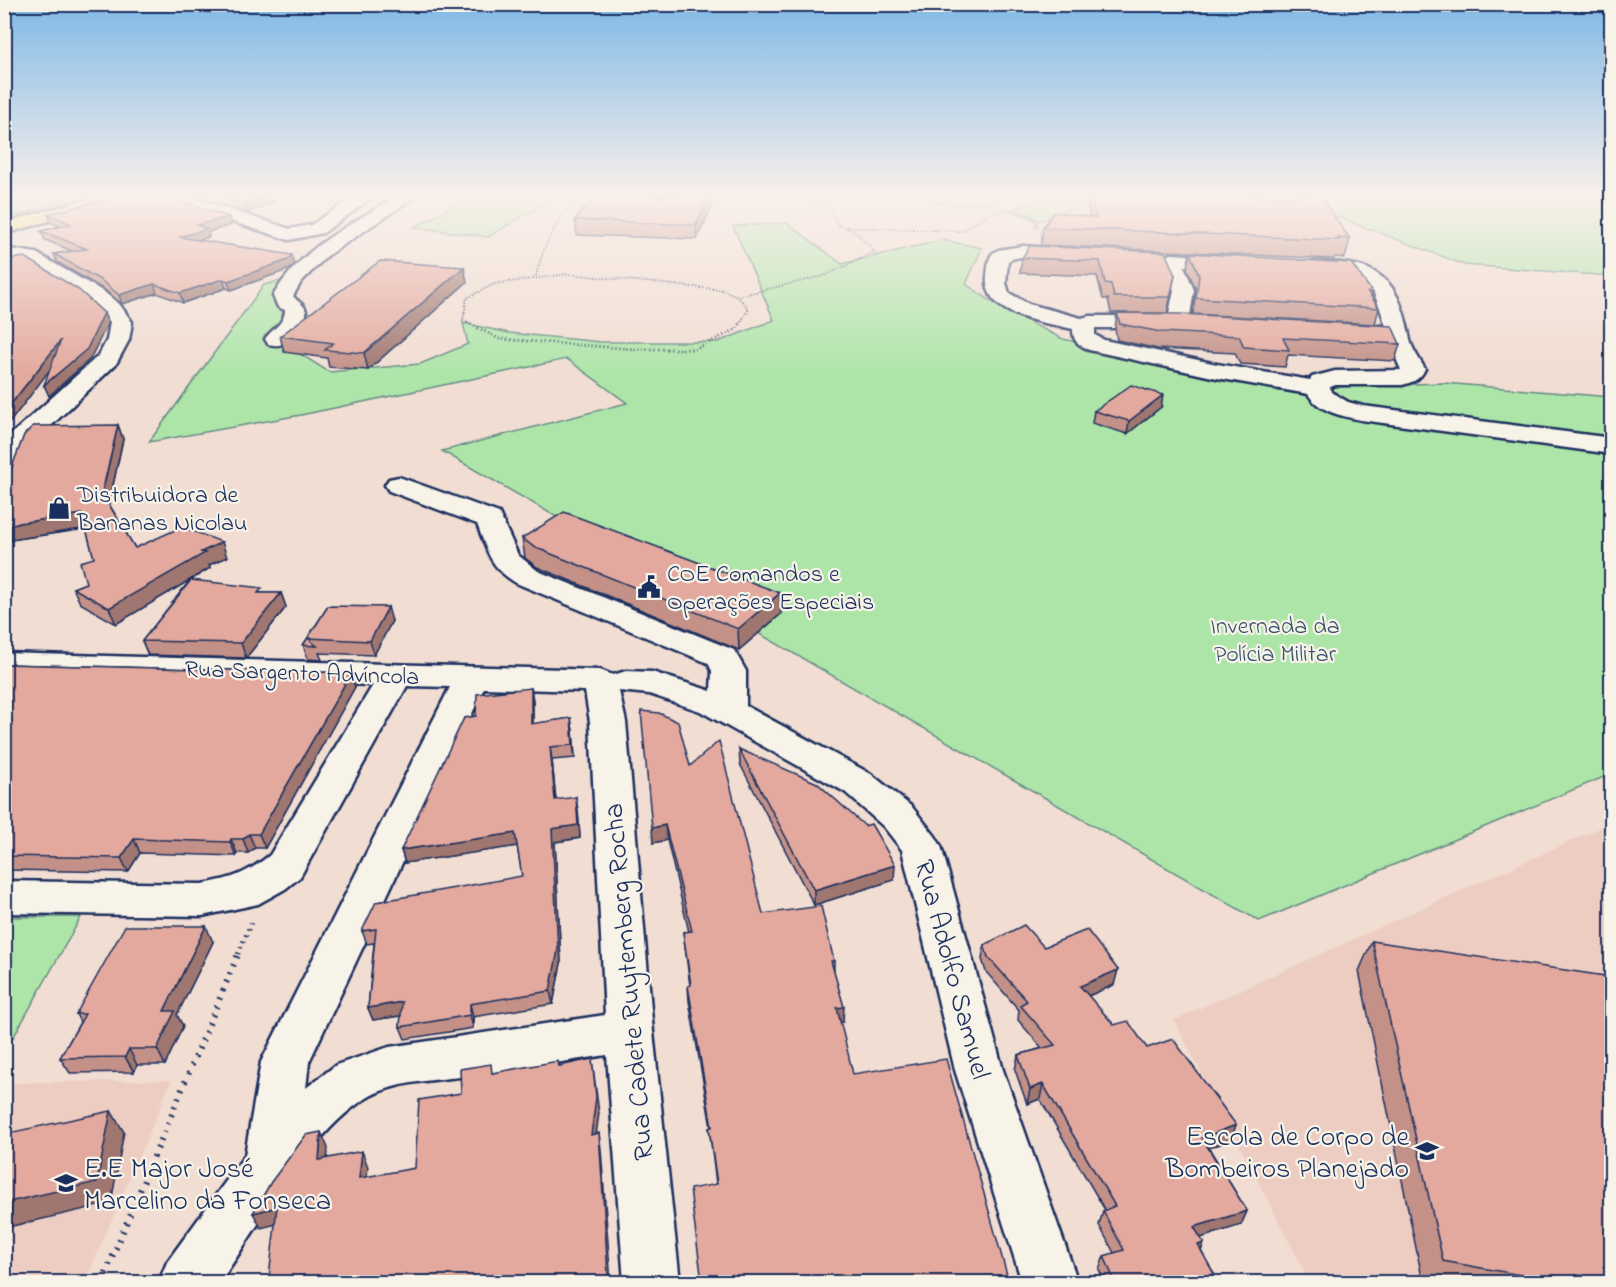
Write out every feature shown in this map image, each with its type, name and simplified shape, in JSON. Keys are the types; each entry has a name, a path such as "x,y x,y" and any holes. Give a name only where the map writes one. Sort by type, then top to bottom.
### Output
{"street":[{"path":"4,456 108,359 118,340 121,322 113,309 97,296 29,257 21,256"},
{"path":"276,339 293,322 296,314 294,307 285,303 283,296 288,283 318,256"},
{"path":"1001,256 997,291 1001,299 1014,306 1084,325 1104,321 1189,322 1184,290 1172,260"},
{"path":"1150,259 1253,264"},
{"path":"1299,266 1346,268 1369,274 1386,291 1399,341 1412,362 1411,374 1402,378 1335,378 1320,382 1317,388"},
{"path":"1084,325 1084,338 1097,345 1217,371 1317,388"},
{"path":"1325,328 1399,334"},
{"path":"1317,388 1322,398 1339,407 1361,413 1611,446"},
{"path":"399,484 489,519 501,557 509,567 527,577 722,657 729,671 728,711"},
{"name":"Rua Sargento Advíncola","path":"4,663 613,682"},
{"path":"4,897 202,900 243,893 270,878 285,866 397,674"},
{"path":"270,1163 285,1062 473,676"},
{"name":"Rua Adolfo Samuel","path":"613,682 652,683 728,711 858,783 898,817 921,846 979,1070 1050,1282"},
{"name":"Rua Cadete Ruytemberg Rocha","path":"613,682 608,722 629,1032 652,1282"},
{"path":"187,1282 270,1163 341,1088 376,1072 419,1062 629,1032"}],"path":[{"path":"536,277 540,256"},
{"path":"737,296 824,276 866,256"},
{"path":"568,274 723,290 737,296 749,309 737,329 696,348 634,349 499,339 463,320 467,298 494,284 536,277 568,274"},
{"path":"102,1282 270,878"}],"shaded area":[{"name":"Escola de Corpo de Bombeiros Planejado","path":"1611,823 1611,1282 1310,1282 1174,1020"},
{"name":"E.E Major José Marcelino da Fonseca","path":"172,1080 85,1282 5,1282 4,1083"}],"green space":[{"name":"Invernada da Polícia Militar","path":"746,256 831,256 842,264 875,256 978,256 966,284 1003,309 1063,339 1211,372 1306,388 1443,383 1611,397 1611,774 1259,921 442,451 627,403 567,359 301,415 149,442 264,285 285,280 297,352 329,372 420,364 468,344 463,323 509,333 601,342 718,342 774,320"},
{"path":"1441,256 1611,256 1611,276 1465,265"},
{"path":"4,917 81,917 5,1052"}],"building":[{"path":"58,256 291,256 288,260 228,281 223,279 180,293 154,284 119,295 102,281"},
{"path":"1023,256 1167,256 1175,275 1170,297 1114,297 1111,284 1105,283 1100,261 1022,258"},
{"path":"1191,256 1239,256 1351,263 1373,293 1368,292 1379,308 1196,298 1199,275"},
{"path":"25,257 79,290 104,313 87,349 44,385 61,340 4,413 4,260"},
{"path":"380,261 464,267 364,353 325,350 333,343 280,336"},
{"path":"1117,313 1181,314 1392,326 1400,344 1283,338 1289,350 1244,347 1239,336 1161,332 1120,324"},
{"path":"1131,385 1163,395 1129,421 1094,411"},
{"path":"118,425 102,493 135,548 182,527 222,542 201,552 205,553 109,608 73,588 86,583 80,562 94,558 82,514 4,525 4,488 24,435 33,426"},
{"path":"564,512 780,593 738,629 534,547 522,538"},
{"path":"191,580 262,588 258,593 281,593 241,643 142,641"},
{"path":"328,606 388,607 370,641 308,638"},
{"path":"308,638 317,646 303,645"},
{"path":"4,664 351,673 259,834 249,834 243,839 231,839 230,842 134,839 121,858 4,856"},
{"path":"531,688 531,724 571,718 573,745 550,747 555,800 576,797 578,825 552,829 558,950 550,991 470,1004 470,1015 400,1027 402,1002 368,1008 376,929 362,931 376,902 522,876 515,833 401,850 464,718 476,716 477,694"},
{"path":"641,711 659,713 678,722 690,766 719,741 763,914 821,906 834,961 831,961 844,1007 837,1008 853,1074 946,1059 1009,1282 702,1282 690,1189 717,1184 709,1128 712,1127 688,986 691,985 683,932 692,931 665,825 652,828"},
{"path":"739,749 817,783 865,826 871,824 895,865 814,890"},
{"path":"1024,925 1044,947 1087,930 1118,970 1080,986 1114,1025 1128,1021 1147,1048 1173,1039 1236,1125 1202,1138 1247,1211 1194,1227 1204,1243 1198,1245 1214,1274 1188,1282 1115,1282 1104,1256 1124,1250 1103,1211 1115,1206 1043,1084 1030,1089 1018,1055 1055,1045 1020,1005 1027,1001 988,957 984,945"},
{"path":"125,926 206,926 164,1011 175,1011 157,1049 129,1049 125,1057 60,1058 85,1014 76,1014"},
{"path":"1372,941 1611,977 1611,1282 1559,1282 1443,1261"},
{"path":"592,1059 596,1097 591,1135 599,1133 608,1275 572,1282 249,1282 269,1277 277,1207 253,1213 271,1182 306,1135 321,1132 319,1160 362,1151 359,1178 415,1168 419,1100 461,1093 460,1069 491,1064 492,1073 558,1061 559,1066"},
{"path":"111,1111 97,1182 4,1203 4,1134"}],"place":[{"name":"Distribuidora de Bananas Nicolau","path":"59,508"},
{"name":"COE Comandos e Operações Especiais","path":"649,587"},
{"name":"Escola de Corpo de Bombeiros Planejado","path":"1427,1151"},
{"name":"E.E Major José Marcelino da Fonseca","path":"66,1183"}]}
